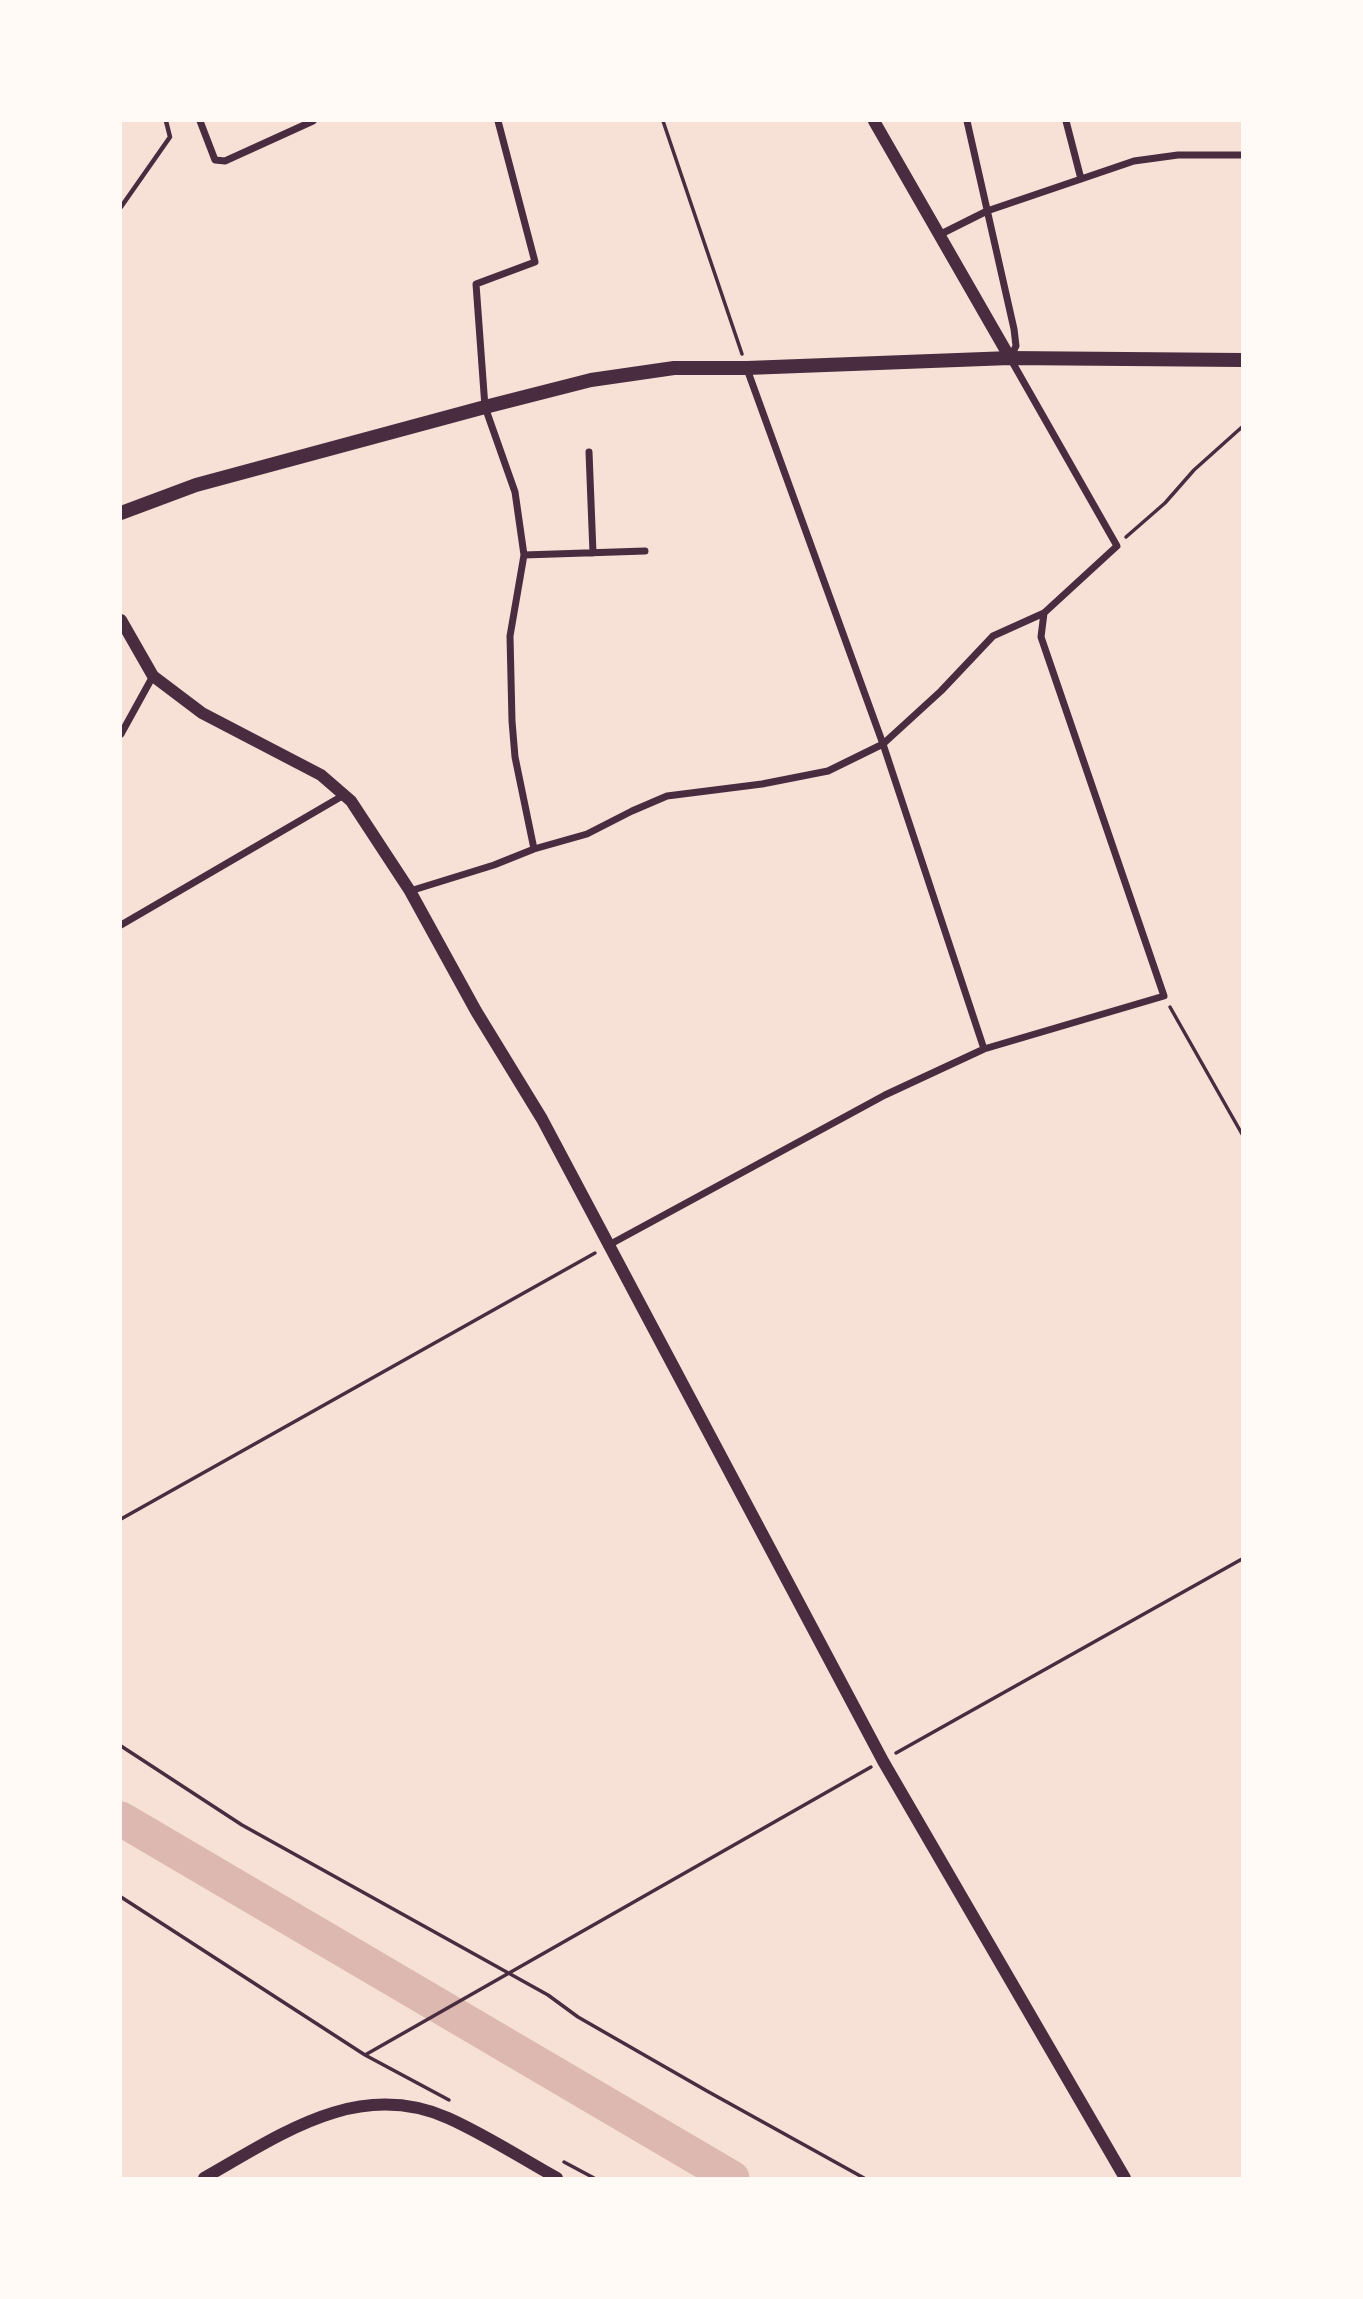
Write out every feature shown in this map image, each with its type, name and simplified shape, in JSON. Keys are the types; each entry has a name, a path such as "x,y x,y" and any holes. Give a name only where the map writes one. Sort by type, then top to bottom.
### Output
{"main road":[{"path":"121,513 196,485 485,407 591,380 674,368 747,369 1010,358 1242,360"}],"street":[{"path":"200,121 215,160 225,161 313,121"},
{"path":"498,121 535,262 476,284 485,407 515,492 524,555 510,636 512,721 515,757 534,849"},
{"path":"410,891 587,834 667,796 762,784 828,771 883,744 941,691 993,636 1044,614 1117,546 874,121"},
{"path":"967,121 1014,329 1016,346 1010,358"},
{"path":"1066,121 1081,179"},
{"path":"939,235 987,211 1134,160 1178,155 1242,155"},
{"path":"747,369 883,744 984,1049"},
{"path":"589,452 593,553"},
{"path":"524,555 645,551"},
{"path":"607,1246 884,1094 984,1049 1164,996 1041,637 1044,614"},
{"path":"121,620 153,676 202,713 321,775 351,801 410,891 476,1012 542,1119 607,1246 883,1761 1125,2178"},
{"path":"121,734 153,676"},
{"path":"121,925 344,795"},
{"path":"204,2178 298,2125 341,2109 379,2103 413,2106 448,2118 557,2178"}],"lane":[{"path":"121,207 170,138 166,121"}],"path":[{"path":"663,121 747,369"},
{"path":"1117,546 1242,427"},
{"path":"1164,996 1242,1134"},
{"path":"121,1519 607,1246"},
{"path":"121,1897 365,2055 1242,1559"},
{"path":"121,1746 242,1825 548,1996 578,2017 728,2104 864,2178"}],"waterway":[{"path":"121,1819 732,2178"}]}
